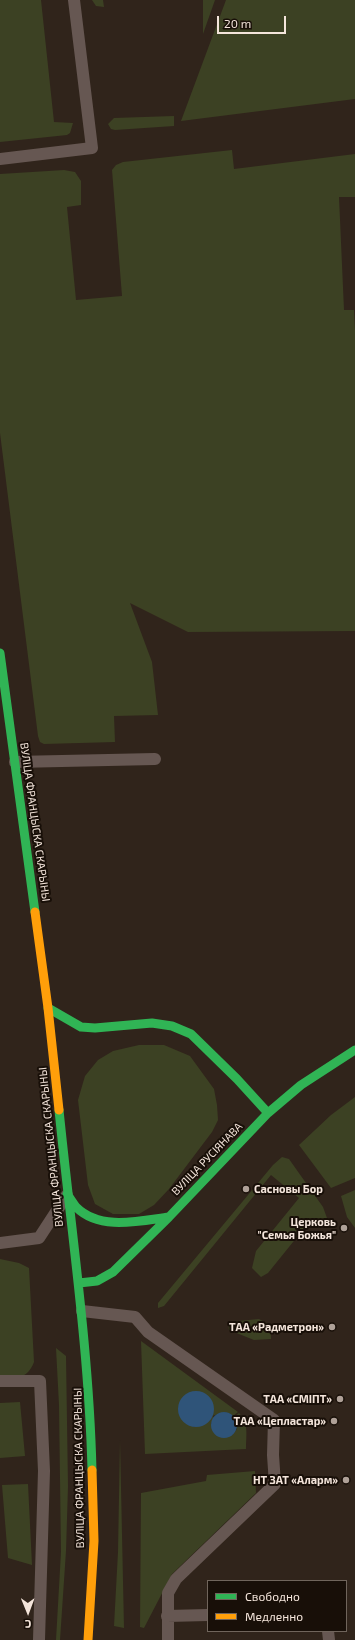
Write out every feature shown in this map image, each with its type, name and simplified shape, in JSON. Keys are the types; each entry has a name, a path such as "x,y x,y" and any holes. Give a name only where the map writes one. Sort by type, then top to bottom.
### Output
{"main road":[{"name":"ВУЛІЦА ФРАНЦЫСКА СКАРЫНЫ","path":"0,654 48,1008 82,1311 91,1415 94,1533 88,1640"},
{"path":"48,1008 81,1026 95,1028 152,1023 172,1026 191,1034 268,1112"},
{"name":"ВУЛІЦА РУСІЯНАВА","path":"79,1283 97,1281 113,1272 169,1217 268,1112 301,1085 355,1050"},
{"path":"68,1194 73,1204 80,1211 90,1217 110,1223 122,1223 169,1217"}],"lane":[{"path":"0,159 92,148 74,0"},
{"path":"15,762 155,758"},
{"path":"0,1242 39,1238 68,1194"},
{"path":"82,1311 135,1317 148,1332 274,1420 273,1455 275,1484 176,1579 168,1593 168,1640"},
{"path":"0,1381 40,1381 44,1471 39,1640"},
{"path":"167,1616 207,1615"}],"green space":[{"path":"0,0 41,0 54,122 73,123 70,133 67,135 0,142"},
{"path":"92,0 103,0 104,7 96,6"},
{"path":"203,0 215,0 203,34"},
{"path":"226,0 355,0 355,99 181,121"},
{"path":"174,116 174,126 115,130 111,129 108,124 114,118"},
{"path":"232,150 234,169 355,154 355,197 339,197 344,310 354,310 355,330 355,631 188,632 130,603 152,662 158,715 114,716 115,742 44,744 40,742 38,736 0,433 0,174 64,170 75,172 81,181 81,205 67,207 76,300 122,296 112,170 116,165 123,162"},
{"path":"139,1045 164,1045 190,1056 214,1089 218,1120 212,1132 169,1189 154,1205 139,1214 113,1214 95,1204 88,1185 78,1100 85,1076 98,1060 113,1051"},
{"path":"355,1097 355,1178 331,1188 299,1145 331,1115"},
{"path":"282,1157 289,1159 323,1207 327,1218 320,1221 310,1221 268,1273 261,1277 252,1268 256,1251 299,1198 271,1175 164,1306 158,1308 158,1303 273,1165"},
{"path":"355,1190 355,1228 347,1217 341,1196"},
{"path":"0,1259 19,1263 29,1268 34,1362 25,1375 16,1377 0,1378"},
{"path":"259,1319 270,1325 271,1339 254,1340 229,1330 228,1322"},
{"path":"141,1341 238,1412 233,1416 225,1412 212,1416 214,1417 211,1424 232,1435 237,1429 234,1417 239,1413 246,1425 246,1449 145,1454","holes":["200,1392 207,1396 211,1401 213,1408 212,1416 209,1421 195,1427 185,1423"]},
{"path":"56,1348 66,1356 68,1486 66,1551 60,1640 56,1640 61,1552 59,1405"},
{"path":"20,1402 25,1456 0,1458 0,1403"},
{"path":"120,1440 124,1628 114,1626 118,1552"},
{"path":"255,1471 256,1493 172,1574 144,1628 140,1627 141,1493 206,1481 207,1475"},
{"path":"28,1484 32,1565 8,1558 2,1485"}],"water":[{"path":"196,1391 209,1396 214,1409 209,1422 196,1427 183,1422 178,1409 183,1396"},
{"path":"224,1412 233,1416 237,1425 233,1434 224,1438 215,1434 211,1425 215,1416"}],"traffic: fast":[{"path":"0,653 35,912"},
{"path":"48,1008 81,1027 95,1028 152,1023 172,1026 191,1034 237,1079 268,1113"},
{"path":"79,1283 97,1281 113,1272 169,1217 268,1113 301,1085 355,1050"},
{"path":"59,1110 79,1290 87,1380 92,1470"},
{"path":"67,1194 76,1207 86,1214 96,1219 108,1222 133,1222 169,1217"}],"traffic: slow":[{"path":"35,912 48,1008 59,1110"},
{"path":"88,1640 94,1541 92,1470"}],"place":[{"name":"Сасновы Бор","path":"246,1189"},
{"name":"Церковь \"Семья Божья\"","path":"344,1228"},
{"name":"ТАА «Радметрон»","path":"332,1327"},
{"name":"ТАА «СМІПТ»","path":"340,1399"},
{"name":"ТАА «Цепластар»","path":"334,1421"},
{"name":"НТ ЗАТ «Аларм»","path":"346,1480"}]}
